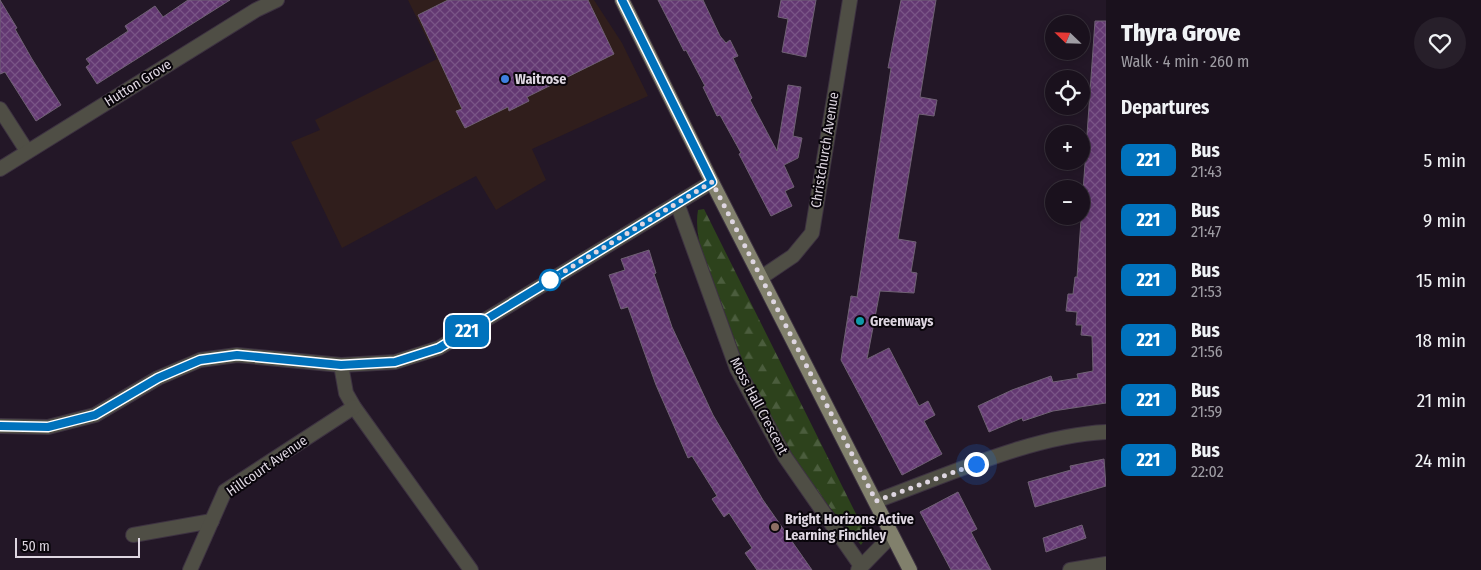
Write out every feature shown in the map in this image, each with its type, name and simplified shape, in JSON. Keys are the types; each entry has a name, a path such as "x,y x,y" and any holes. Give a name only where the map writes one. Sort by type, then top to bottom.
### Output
{"main road":[{"path":"622,0 712,182 910,570"}],"street":[{"name":"Hutton Grove","path":"0,168 256,10 277,0"},
{"name":"Christchurch Avenue","path":"762,277 793,256 812,233 850,0"},
{"path":"0,109 27,151"},
{"path":"0,426 48,427 95,415 158,378 200,360 237,355 341,365 395,362 439,348 712,182"},
{"name":"Moss Hall Crescent","path":"677,203 737,369 786,457 859,568"},
{"path":"341,365 346,393 354,408 471,570"},
{"name":"Hillcourt Avenue","path":"190,570 225,491 354,408"},
{"path":"876,501 992,458 1077,433 1106,432"},
{"path":"132,535 212,521"},
{"path":"859,568 892,534"},
{"path":"1070,570 1106,564"}],"shaded area":[{"path":"408,0 594,0 622,43 648,96 532,149 546,180 496,210 476,176 342,248 291,142 320,130 315,120 437,59"}],"green space":[{"path":"704,209 867,536 861,545 802,470 764,408 737,347 703,255 697,221 698,210"}],"building":[{"path":"0,0 17,28 15,29 32,59 61,105 36,121 5,72 0,74"},
{"path":"188,0 230,0 97,84 86,67 90,64 86,59 128,31 125,26 155,6 163,17"},
{"name":"Waitrose","path":"448,0 588,0 614,54 527,97 529,101 509,111 508,107 465,128 456,111 462,109 418,15"},
{"path":"658,0 703,0 720,36 726,43 730,40 738,56 733,58 752,98 750,100 777,151 788,85 801,87 793,136 802,138 798,158 784,165 794,187 785,191 792,206 771,216 739,154 741,153 720,115 717,116 703,87 705,86 686,50 684,51"},
{"path":"781,0 816,0 806,57 782,52 788,19 778,17"},
{"path":"901,0 936,0 920,97 937,100 934,116 919,114 898,239 916,242 911,272 917,273 914,293 880,291 867,359 889,348 919,406 928,401 935,415 924,421 942,454 902,475 841,360 851,296 857,297 891,68 888,68"},
{"path":"1095,21 1106,21 1106,403 1053,411 1023,421 1022,418 989,432 978,406 1012,390 1051,376 1053,382 1078,378 1077,374 1093,371 1092,336 1081,335 1082,325 1076,325 1077,312 1066,311 1068,294 1073,294 1075,277 1077,277 1081,225 1090,225 1090,180 1084,180 1085,170 1090,170 1090,125 1088,125 1088,115 1090,115"},
{"path":"649,250 656,273 654,274 672,327 713,415 763,500 812,570 757,570 745,553 752,548 729,513 724,517 712,499 717,496 692,456 688,458 656,385 628,307 621,309 609,275 625,270 621,259"},
{"path":"1104,459 1106,486 1035,507 1028,482 1071,470 1070,466"},
{"path":"958,492 977,529 971,532 991,570 951,570 920,512"},
{"path":"1082,525 1086,538 1046,552 1043,538"}],"bus line":[{"name":"221","path":"0,426 48,427 70,423 95,415 158,378 200,360 237,355 341,365 395,362 439,348 712,182 622,0"}],"place":[{"name":"Waitrose","path":"505,79"},
{"name":"Greenways","path":"860,321"},
{"name":"Bright Horizons Active Learning Finchley","path":"775,527"}],"route":[{"path":"550,280 712,182 876,501 976,464"}]}
